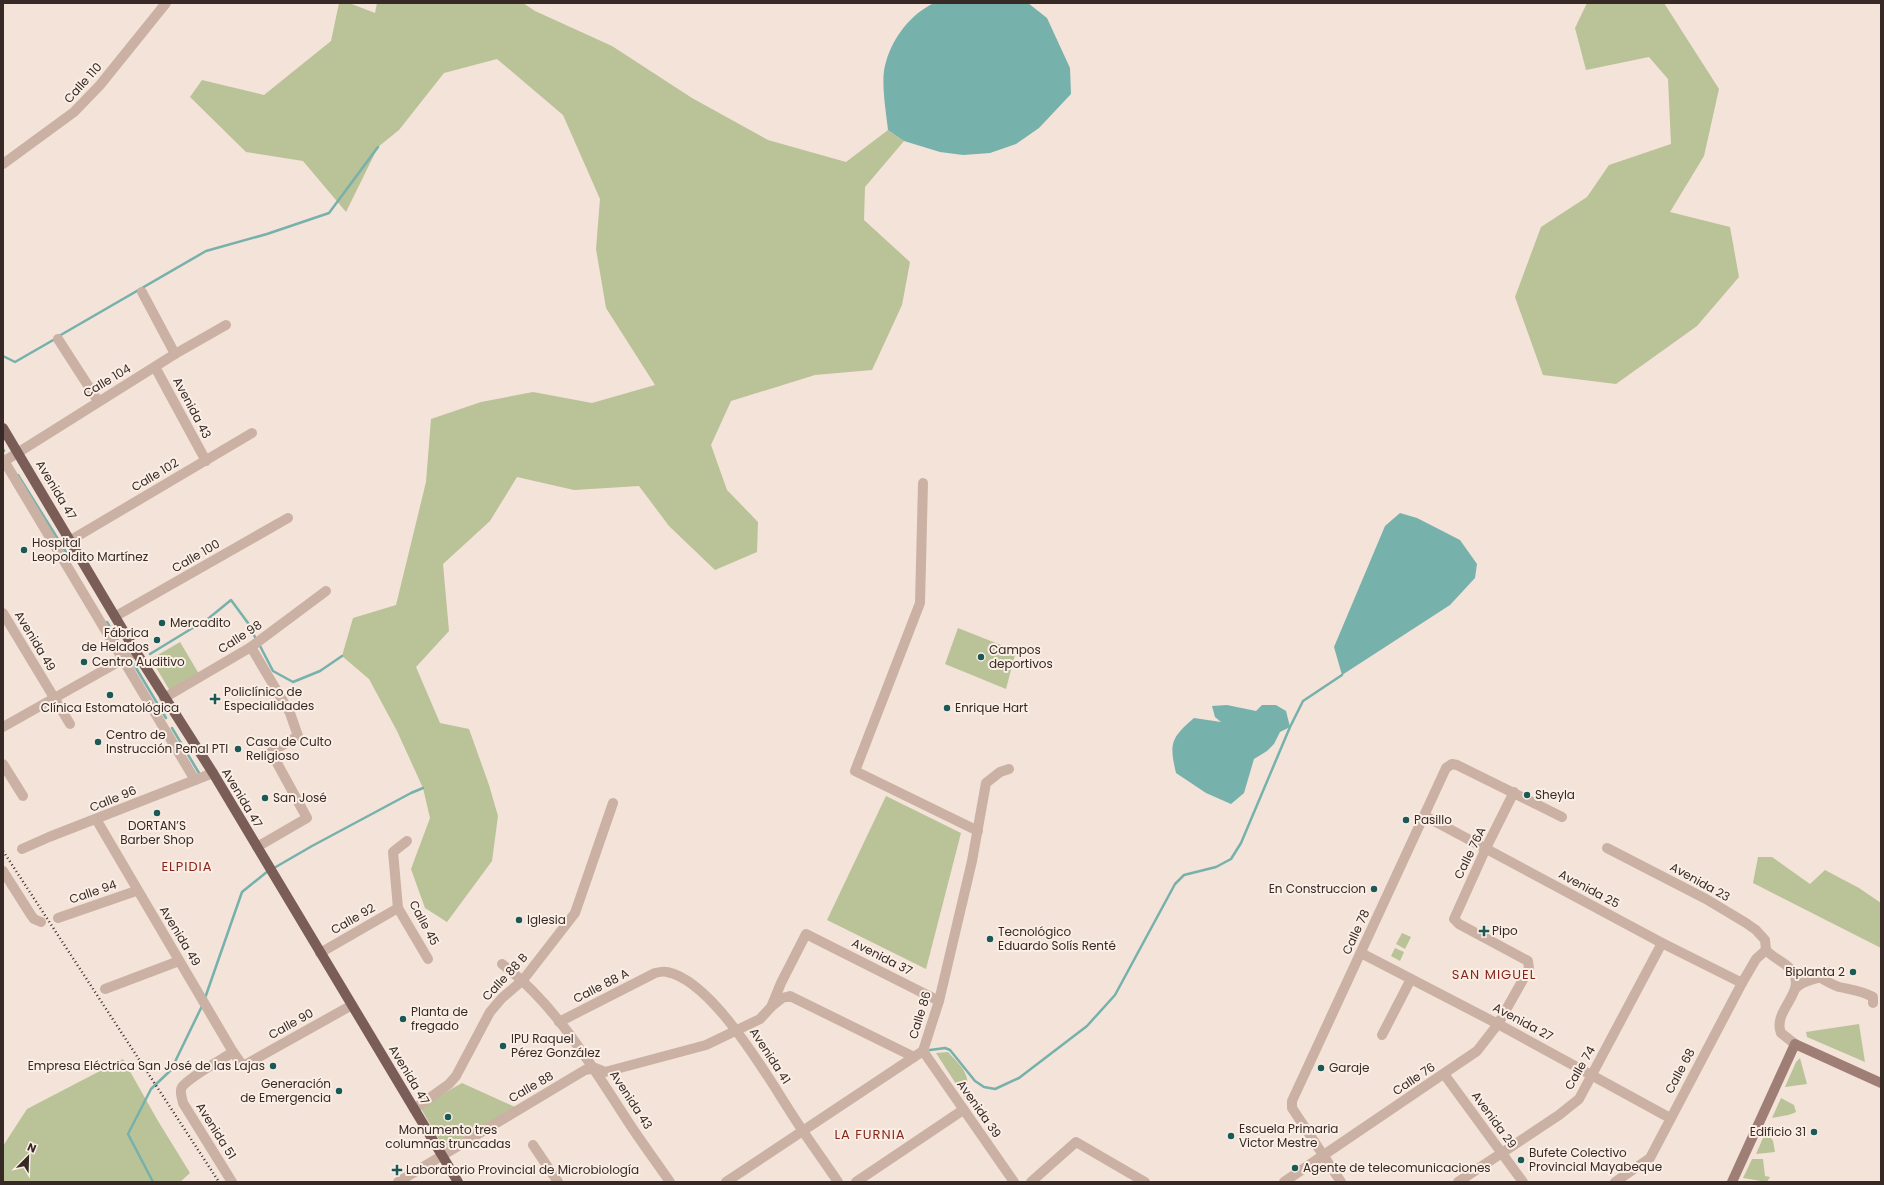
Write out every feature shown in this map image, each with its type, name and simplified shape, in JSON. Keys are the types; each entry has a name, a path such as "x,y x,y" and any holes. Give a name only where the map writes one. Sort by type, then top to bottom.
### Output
{"main road":[{"name":"Avenida 47","path":"3,428 71,540 136,652 213,773 458,1182"}],"street":[{"name":"Calle 110","path":"3,164 74,112 100,85 166,3"},
{"path":"142,292 175,354"},
{"name":"Calle 104","path":"3,461 175,354 226,325"},
{"path":"58,339 98,401"},
{"name":"Avenida 43","path":"155,367 206,461"},
{"name":"Calle 102","path":"71,540 252,433"},
{"path":"3,461 195,780"},
{"path":"923,483 920,603 855,771 978,831"},
{"name":"Calle 100","path":"116,616 288,518"},
{"path":"78,586 93,578"},
{"name":"Calle 98","path":"164,698 251,647 326,591"},
{"name":"Avenida 49","path":"3,612 70,724"},
{"path":"251,647 290,713 298,736 271,752 307,818 257,846"},
{"path":"3,727 136,652"},
{"path":"3,764 23,796"},
{"name":"Calle 78","path":"1323,1155 1292,1108 1292,1101 1446,768 1452,764 1457,765 1514,792"},
{"name":"Calle 86","path":"726,1182 923,1051 939,1001 978,831 986,783 1000,772 1009,769"},
{"name":"Calle 96","path":"22,849 213,773"},
{"path":"1514,792 1562,817"},
{"name":"Calle 76A","path":"1514,792 1486,848 1454,919 1459,924 1528,961 1529,969"},
{"name":"Calle 88 B","path":"414,1109 450,1084 456,1076 490,1012 502,998 523,980 575,913 613,803"},
{"name":"Avenida 25","path":"1424,816 1662,943 1742,983"},
{"name":"Avenida 49","path":"96,819 136,891 232,1052 243,1066"},
{"name":"Calle 45","path":"407,840 393,852 398,908 428,959"},
{"name":"Avenida 23","path":"1607,848 1706,898 1746,923 1756,930 1765,940 1766,950"},
{"path":"3,871 31,915 34,919 41,922"},
{"name":"Calle 94","path":"58,918 136,891"},
{"name":"Calle 92","path":"320,953 398,908"},
{"name":"Calle 88","path":"772,1006 781,983 803,937 806,934 812,937"},
{"name":"Avenida 37","path":"812,937 939,1001"},
{"name":"Calle 74","path":"1458,1182 1559,1115 1579,1099 1662,943"},
{"path":"1766,950 1792,971 1795,977 1796,988"},
{"name":"Calle 68","path":"1615,1182 1650,1158 1742,983 1756,959 1766,950"},
{"name":"Avenida 27","path":"1361,953 1593,1074 1670,1118"},
{"path":"105,989 179,961"},
{"name":"Avenida 43","path":"502,964 523,980 559,1022 595,1068 626,1118 670,1182"},
{"name":"Calle 76","path":"1284,1182 1477,1051 1498,1024 1529,969"},
{"name":"Avenida 41","path":"655,973 667,971 685,979 705,995 738,1031 838,1182"},
{"name":"Calle 88 A","path":"559,1022 655,973"},
{"path":"1873,1003 1873,997 1865,992 1852,988 1838,987 1825,976 1803,981 1796,988 1778,1022 1781,1033 1795,1044 1881,1083"},
{"path":"1382,1035 1411,979"},
{"name":"Calle 88","path":"398,1182 584,1070 595,1068 605,1072 706,1045 760,1020 772,1006 782,998 790,996 914,1057"},
{"name":"Calle 90","path":"243,1066 352,1005"},
{"path":"1732,1182 1795,1044"},
{"name":"Avenida 39","path":"923,1051 1014,1182"},
{"name":"Avenida 51","path":"232,1052 194,1077 183,1086 180,1092 183,1102 232,1182"},
{"name":"Avenida 29","path":"1444,1074 1522,1182"},
{"path":"856,1182 963,1110"},
{"path":"1031,1182 1076,1142 1145,1182"},
{"path":"533,1145 558,1182"},
{"path":"1323,1155 1341,1182"}],"green space":[{"path":"339,3 349,3 375,13 377,3 523,3 535,11 612,46 692,98 768,140 846,162 888,130 904,141 865,187 864,220 910,262 902,305 872,370 815,375 731,401 711,445 727,490 758,522 757,552 715,570 669,526 639,486 574,490 517,477 490,521 443,564 449,631 416,667 440,723 469,729 489,785 498,816 492,861 447,922 425,908 411,869 430,818 423,788 397,731 369,679 342,656 353,618 396,605 426,482 431,419 481,402 533,392 592,403 655,385 606,308 596,249 600,199 563,115 497,59 444,73 399,130 378,147 346,212 303,161 246,152 190,97 202,80 264,95 331,41"},
{"path":"1587,3 1664,3 1719,89 1704,156 1670,212 1730,227 1739,277 1697,326 1616,384 1543,375 1515,297 1541,227 1587,197 1609,165 1671,144 1668,79 1649,57 1586,70 1575,28"},
{"name":"Campos deportivos","path":"958,628 1016,651 1006,689 945,664"},
{"path":"180,642 199,674 170,691 151,659"},
{"path":"886,796 961,833 926,969 827,920"},
{"path":"1758,857 1772,857 1810,884 1825,870 1859,888 1881,903 1881,948 1753,883"},
{"path":"1402,933 1411,937 1405,949 1396,944"},
{"path":"1395,948 1404,952 1400,961 1391,956"},
{"path":"1859,1024 1865,1062 1807,1037 1806,1032"},
{"path":"948,1052 965,1072 968,1084 965,1098 936,1053"},
{"path":"1800,1058 1807,1084 1785,1087 1796,1062"},
{"path":"123,1059 158,1121 190,1173 180,1182 3,1182 3,1146 27,1109"},
{"path":"462,1083 515,1107 444,1148 420,1107"},
{"path":"1781,1098 1794,1105 1796,1112 1772,1118"},
{"path":"1766,1131 1773,1141 1775,1152 1756,1154"},
{"path":"1752,1159 1763,1159 1765,1176 1770,1177 1767,1182 1743,1178"}],"water":[{"path":"934,3 1028,3 1047,18 1070,68 1071,94 1039,128 1016,144 990,153 963,155 940,152 904,141 888,130 884,95 884,69 893,44 904,27 918,13"},
{"path":"1400,513 1417,518 1460,540 1477,564 1475,578 1450,605 1342,675 1334,647 1385,526"},
{"path":"1227,705 1256,711 1262,705 1276,705 1286,711 1290,727 1280,732 1274,744 1267,751 1254,759 1244,793 1231,804 1206,793 1176,773 1173,755 1176,736 1186,725 1194,718 1221,722 1215,717 1212,706"}],"waterway":[{"path":"59,336 206,251 267,234 329,213 378,147"},
{"path":"3,356 15,362 55,339"},
{"path":"18,475 66,552"},
{"path":"150,654 209,618 231,600 248,623 256,639"},
{"path":"107,622 124,651"},
{"path":"259,644 273,671 293,682 320,671 342,656"},
{"path":"133,663 166,718"},
{"path":"930,1050 945,1048 950,1050 975,1081 984,1087 995,1089 1019,1078 1087,1026 1115,995 1175,884 1184,875 1216,867 1231,859 1241,843 1290,727 1303,701 1342,675"},
{"path":"172,728 199,773"},
{"path":"274,868 312,846 423,788"},
{"path":"205,998 242,892 268,871"},
{"path":"153,1182 128,1134 151,1089 171,1070 202,1006"}],"railway":[{"path":"3,851 219,1182"}],"place":[{"name":"Hospital Leopoldito Martínez","path":"24,550"},
{"name":"Mercadito","path":"162,623"},
{"name":"Fábrica de Helados","path":"157,640"},
{"name":"Campos deportivos","path":"981,657"},
{"name":"Centro Auditivo","path":"84,662"},
{"name":"Clínica Estomatológica","path":"110,695"},
{"name":"Policlínico de Especialidades","path":"215,699"},
{"name":"Enrique Hart","path":"947,708"},
{"name":"Centro de Instrucción Penal PTI","path":"98,742"},
{"name":"Casa de Culto Religioso","path":"238,749"},
{"name":"Sheyla","path":"1527,795"},
{"name":"San José","path":"265,798"},
{"name":"DORTAN’S Barber Shop","path":"157,813"},
{"name":"Pasillo","path":"1406,820"},
{"name":"En Construccion","path":"1374,889"},
{"name":"Iglesia","path":"519,920"},
{"name":"Pipo","path":"1484,931"},
{"name":"Tecnológico Eduardo Solís Renté","path":"990,939"},
{"name":"Biplanta 2","path":"1853,972"},
{"name":"Planta de fregado","path":"403,1019"},
{"name":"IPU Raquel Pérez González","path":"503,1046"},
{"name":"Empresa Eléctrica San José de las Lajas","path":"273,1066"},
{"name":"Garaje","path":"1321,1068"},
{"name":"Generación de Emergencia","path":"339,1091"},
{"name":"Monumento tres columnas truncadas","path":"448,1117"},
{"name":"Edificio 31","path":"1814,1132"},
{"name":"Escuela Primaria Victor Mestre","path":"1231,1136"},
{"name":"Bufete Colectivo Provincial Mayabeque","path":"1521,1160"},
{"name":"Agente de telecomunicaciones","path":"1295,1168"},
{"name":"Laboratorio Provincial de Microbiología","path":"397,1170"}],"district":[{"name":"ELPIDIA","path":"187,866"},
{"name":"SAN MIGUEL","path":"1494,974"},
{"name":"LA FURNIA","path":"870,1134"}]}
